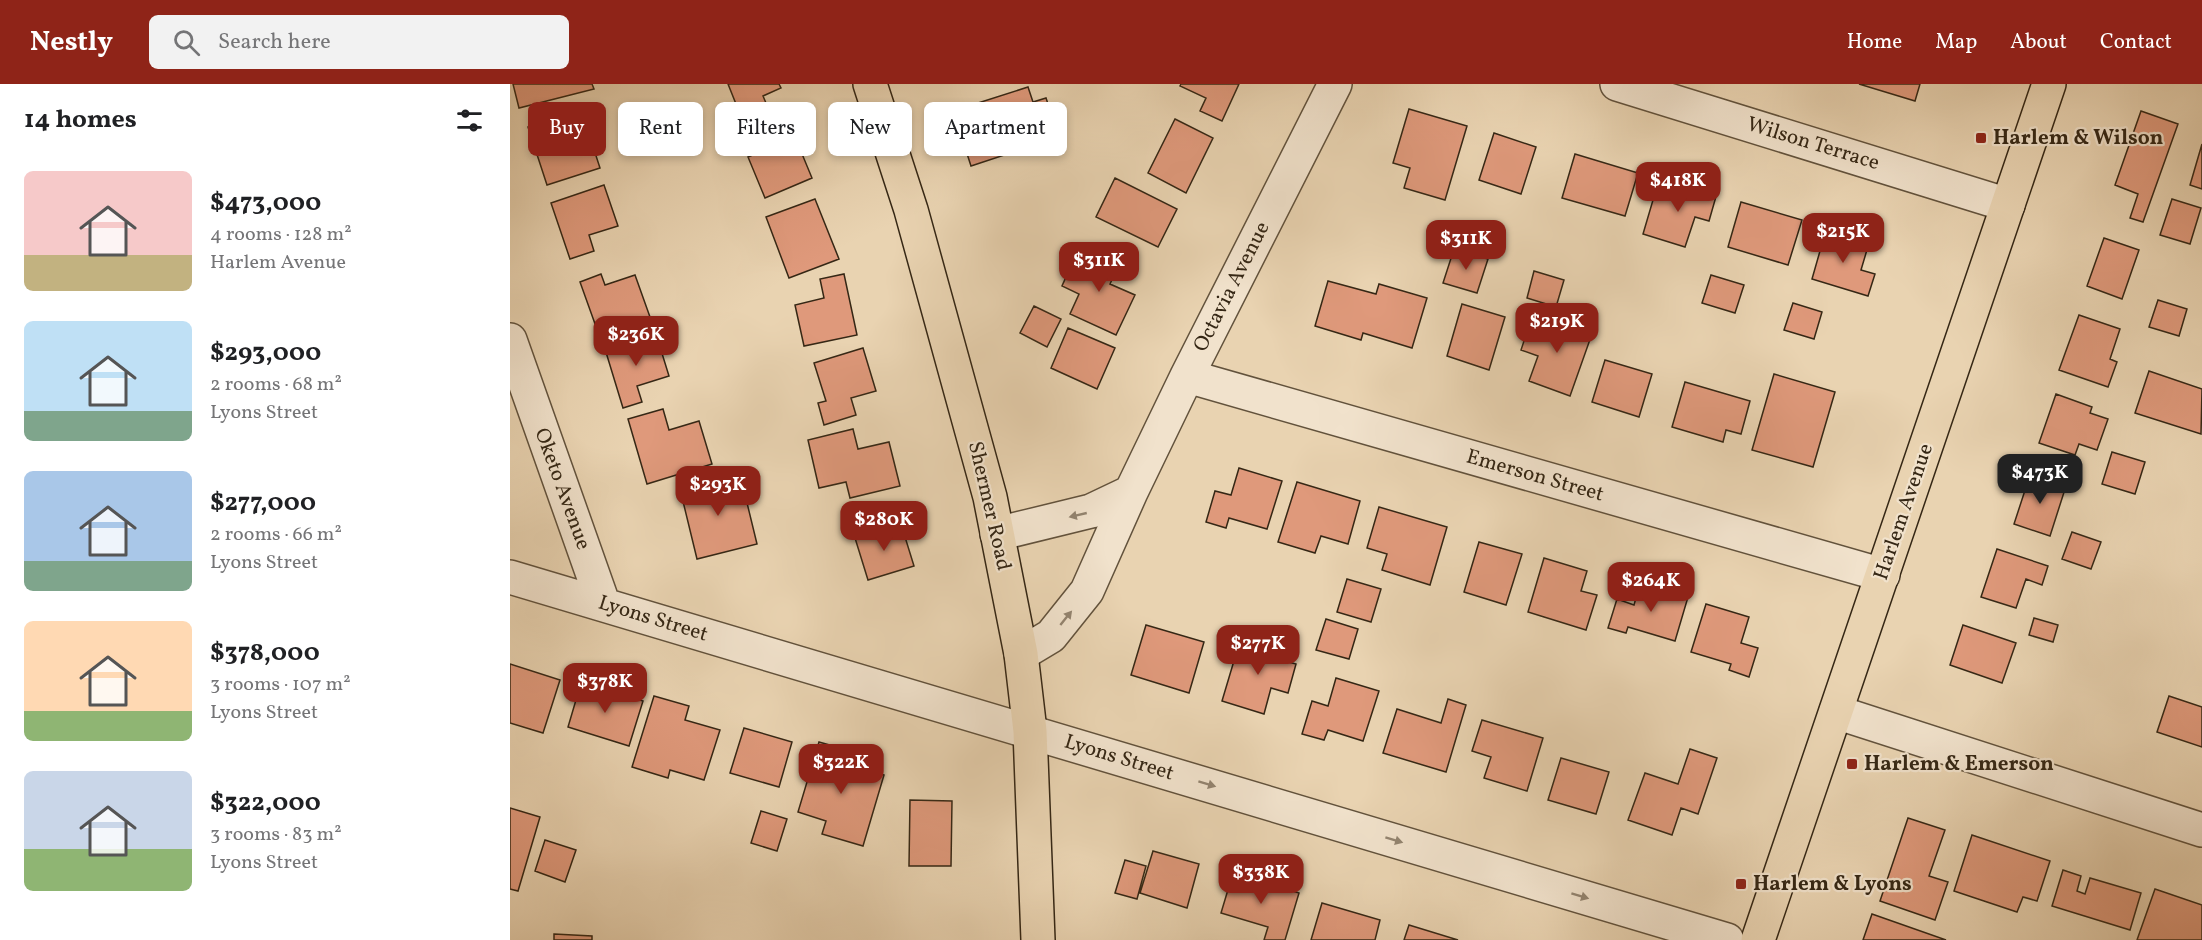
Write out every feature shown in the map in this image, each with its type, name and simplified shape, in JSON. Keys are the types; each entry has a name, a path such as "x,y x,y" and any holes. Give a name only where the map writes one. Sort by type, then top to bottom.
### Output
{"main road":[{"name":"Shermer Road","path":"870,84 911,210 990,497 1021,654 1030,732 1038,940"},
{"name":"Harlem Avenue","path":"1758,940 2049,84"}],"street":[{"name":"Octavia Avenue","path":"1021,654 1051,636 1087,591 1131,492 1187,376 1335,84"},
{"name":"Wilson Terrace","path":"1617,84 2008,205"},
{"name":"Oketo Avenue","path":"510,340 603,603"},
{"name":"Emerson Street","path":"1187,376 1883,575"},
{"path":"997,534 1091,511 1131,492"},
{"name":"Lyons Street","path":"510,577 1727,940"},
{"path":"1836,712 2202,830"}],"building":[{"path":"513,84 592,84 594,89 543,102 528,102 528,106 519,108"},
{"path":"728,84 779,84 781,88 763,96 766,102 735,102"},
{"path":"1181,84 1239,84 1222,121 1200,111 1206,98 1180,86"},
{"path":"1859,84 1920,84 1915,101"},
{"path":"1028,87 1033,102 981,102"},
{"path":"1046,98 1047,102 1033,102"},
{"path":"1409,109 1467,126 1445,200 1404,188 1410,168 1393,163"},
{"path":"2141,111 2178,124 2143,222 2130,218 2138,194 2115,185"},
{"path":"1175,119 1213,138 1186,193 1148,173"},
{"path":"1494,133 1536,147 1521,194 1479,180"},
{"path":"2202,144 2202,189 2190,185"},
{"path":"1575,154 1638,173 1625,216 1562,198"},
{"path":"538,156 596,156 600,168 547,185"},
{"path":"803,156 812,178 765,198 748,157"},
{"path":"968,156 1001,156 971,166"},
{"path":"1115,178 1177,209 1158,247 1096,217"},
{"path":"1658,183 1694,194 1696,186 1717,193 1709,221 1695,217 1685,247 1643,234"},
{"path":"604,185 618,226 589,235 594,251 570,259 551,203"},
{"path":"815,199 839,259 789,278 766,217"},
{"path":"2172,199 2201,208 2190,244 2160,235"},
{"path":"1741,202 1802,220 1788,265 1728,247"},
{"path":"1826,230 1869,243 1861,270 1875,274 1868,296 1812,279"},
{"path":"2104,238 2139,250 2122,299 2087,286"},
{"path":"1093,249 1120,262 1110,284 1135,295 1116,335 1070,314 1079,294 1062,286 1071,266 1082,271"},
{"path":"1454,249 1488,259 1477,293 1443,283"},
{"path":"1534,271 1564,280 1556,307 1527,298"},
{"path":"601,274 605,285 635,275 650,317 599,335 580,282"},
{"path":"844,274 857,335 804,346 795,305 824,298 820,279"},
{"path":"1711,275 1744,285 1735,313 1702,303"},
{"path":"1328,281 1376,294 1379,284 1427,298 1412,348 1363,333 1361,340 1315,326"},
{"path":"2158,300 2187,309 2179,336 2149,327"},
{"path":"1793,303 1822,312 1814,339 1784,330"},
{"path":"1462,304 1505,317 1489,370 1447,356"},
{"path":"1034,306 1061,319 1047,347 1020,333"},
{"path":"2079,315 2120,329 2110,359 2117,362 2108,387 2059,370"},
{"path":"1552,316 1593,331 1570,396 1529,381 1538,356 1521,350 1529,326 1546,332"},
{"path":"1068,328 1115,348 1097,389 1051,368"},
{"path":"656,334 669,376 637,386 642,402 623,408 605,349"},
{"path":"863,348 876,391 851,398 856,415 824,425 818,403 826,401 814,363"},
{"path":"1605,360 1652,374 1639,417 1592,402"},
{"path":"2149,371 2202,389 2201,434 2135,413"},
{"path":"1774,374 1835,392 1813,467 1752,450"},
{"path":"1685,382 1750,401 1741,434 1726,430 1723,442 1672,427"},
{"path":"2056,394 2092,407 2090,413 2108,419 2097,450 2079,444 2075,455 2039,443"},
{"path":"663,409 669,430 699,421 712,464 647,484 628,419"},
{"path":"853,429 858,449 889,442 900,486 850,498 846,482 819,488 808,440"},
{"path":"2112,452 2145,462 2135,494 2102,484"},
{"path":"1239,468 1282,481 1267,529 1229,518 1226,528 1206,522 1215,491 1231,495"},
{"path":"740,474 757,544 697,559 680,489"},
{"path":"2030,475 2066,486 2050,536 2014,524"},
{"path":"1297,482 1360,501 1348,544 1321,536 1315,553 1278,542"},
{"path":"1379,507 1447,527 1430,585 1382,570 1387,554 1367,548"},
{"path":"901,524 914,566 868,580 855,538"},
{"path":"2072,532 2101,542 2091,569 2062,559"},
{"path":"1479,542 1522,554 1506,605 1464,592"},
{"path":"1997,549 2048,566 2042,585 2026,579 2016,608 1981,597"},
{"path":"1544,558 1587,571 1581,591 1597,595 1586,630 1528,612"},
{"path":"1347,579 1381,589 1371,622 1337,612"},
{"path":"1640,583 1688,597 1675,641 1628,627 1626,633 1608,628 1617,599 1634,605"},
{"path":"1706,604 1749,617 1741,643 1758,648 1749,677 1729,670 1731,664 1691,652"},
{"path":"2034,618 2058,625 2053,642 2029,635"},
{"path":"1326,619 1358,629 1349,659 1316,650"},
{"path":"1146,625 1204,642 1189,693 1131,675"},
{"path":"1963,625 2016,643 2002,683 1950,665"},
{"path":"1252,636 1282,644 1277,659 1296,664 1288,693 1271,688 1264,714 1222,701 1236,654 1246,657"},
{"path":"510,664 560,680 543,733 510,723"},
{"path":"1336,678 1379,691 1363,741 1328,730 1324,740 1302,734 1312,701 1328,706"},
{"path":"581,683 643,701 629,746 568,727"},
{"path":"654,696 689,706 685,720 720,730 704,780 670,770 668,778 632,767"},
{"path":"2169,696 2202,707 2202,747 2157,732"},
{"path":"1448,699 1466,705 1446,772 1383,753 1397,709 1441,723"},
{"path":"1482,720 1543,738 1527,791 1484,778 1491,757 1472,751"},
{"path":"744,728 792,742 779,787 730,773"},
{"path":"819,742 851,751 847,764 884,775 863,846 822,834 826,821 798,812"},
{"path":"1690,749 1717,758 1698,814 1681,808 1672,835 1628,820 1645,773 1678,784"},
{"path":"1561,758 1609,772 1596,814 1548,800"},
{"path":"910,800 952,801 951,866 909,866"},
{"path":"510,808 540,817 518,891 510,889"},
{"path":"761,811 787,819 777,851 751,843"},
{"path":"1908,818 1945,830 1929,876 1948,882 1935,920 1880,901"},
{"path":"1972,835 2050,861 2037,901 2023,897 2017,912 1954,891"},
{"path":"545,840 576,850 565,882 535,871"},
{"path":"1153,851 1199,864 1187,908 1140,893"},
{"path":"1125,860 1146,866 1137,899 1115,893"},
{"path":"2063,870 2081,876 2077,891 2085,894 2090,878 2141,893 2130,930 2052,906"},
{"path":"1233,873 1299,893 1285,940 1264,940 1268,927 1221,913"},
{"path":"2155,889 2202,905 2202,940 2137,940"},
{"path":"1322,903 1380,920 1375,940 1311,940"},
{"path":"1872,914 1946,940 1863,940"},
{"path":"1409,925 1458,940 1404,940"},
{"path":"554,934 592,936 592,940 554,940"}],"place":[{"name":"Harlem & Wilson","path":"1981,138"},
{"name":"Harlem & Emerson","path":"1852,764"},
{"name":"Harlem & Lyons","path":"1741,884"}]}
